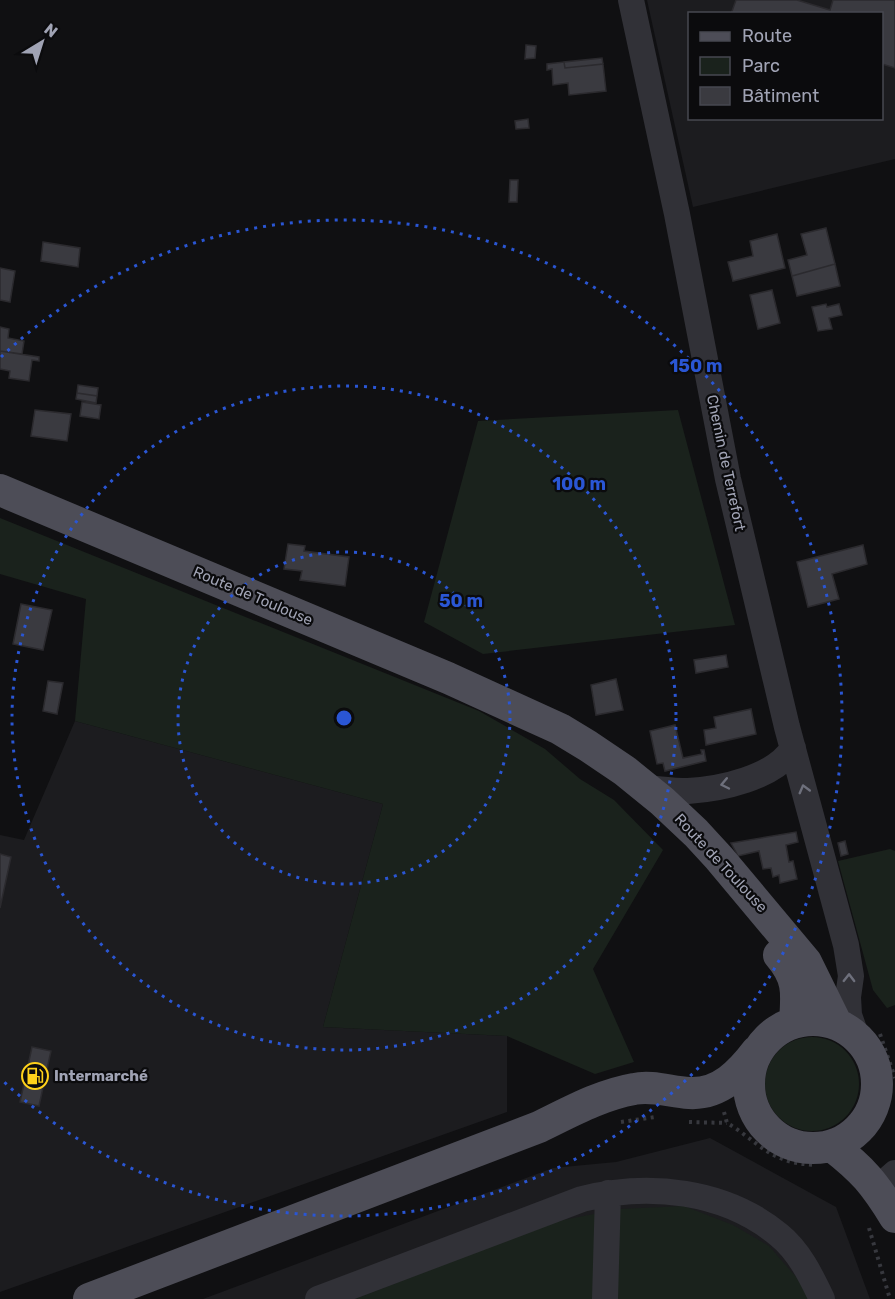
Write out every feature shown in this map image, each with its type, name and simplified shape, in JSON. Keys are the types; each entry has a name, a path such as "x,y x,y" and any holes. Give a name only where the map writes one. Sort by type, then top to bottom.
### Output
{"main road":[{"name":"Route de Toulouse","path":"0,490 448,678 560,729 588,746 645,788 696,832 806,962 846,1029"},
{"name":"Route de Toulouse","path":"505,704 584,759 636,801 674,835 717,882 783,960 794,977 797,993 795,1022"},
{"path":"89,1299 539,1127 597,1099 637,1088 691,1093 707,1091 720,1086 739,1074 767,1038 780,1028 795,1022 816,1019 846,1029 870,1052 877,1072 878,1093 868,1131 874,1151 890,1180 882,1222"},
{"path":"757,1051 750,1068 748,1088 753,1106 762,1123"},
{"path":"539,1127 562,1124 635,1105 674,1104 723,1108 744,1112 762,1123 776,1137 793,1145 813,1148 824,1156 865,1173 890,1180"},
{"path":"824,1156 861,1127 871,1113"}],"street":[{"name":"Chemin de Terrefort","path":"632,0 677,214 728,478 793,748 846,945 851,976 846,1029"},
{"path":"645,788 688,791 745,780 768,771 786,759 793,748"},
{"path":"318,1299 582,1199 608,1193 655,1190 718,1201 751,1215 780,1236 807,1268 822,1299"},
{"path":"605,1299 608,1193"}],"path":[{"path":"723,1108 727,1124 744,1133 777,1158 791,1162 824,1156"},
{"path":"882,1222 890,1299"}],"shaded area":[{"path":"647,0 895,0 895,159 693,207"},
{"path":"75,721 383,804 323,1027 507,1036 507,1112 0,1292 0,835 24,840"},
{"path":"710,1138 836,1207 870,1299 203,1299 553,1168 616,1162"}],"green space":[{"path":"678,410 735,625 483,654 424,622 478,421"},
{"path":"0,518 479,711 545,749 580,779 614,800 663,850 593,969 634,1062 595,1074 507,1036 323,1027 383,804 75,721 86,599 0,574"},
{"path":"890,849 895,851 895,1005 887,1008 873,990 838,861"},
{"path":"812,1037 830,1040 845,1051 856,1066 859,1084 856,1102 845,1117 830,1128 812,1131 794,1128 779,1117 768,1102 765,1084 768,1066 779,1051 794,1040"},
{"path":"684,1206 733,1225 769,1246 803,1285 809,1299 355,1299 553,1222 620,1209"}],"building":[{"path":"736,0 797,0 830,10 833,0 895,0 895,68 883,64 883,12 732,12"},
{"path":"526,45 536,46 535,58 525,59"},
{"path":"602,58 603,64 565,68 564,62"},
{"path":"564,62 565,68 603,64 606,91 569,95 568,83 553,85 552,69 547,70 547,64"},
{"path":"528,119 529,128 516,129 515,121"},
{"path":"510,180 518,180 517,202 509,202"},
{"path":"826,228 835,264 792,276 788,260 807,255 801,234"},
{"path":"777,234 785,268 733,281 728,262 753,256 750,241"},
{"path":"43,242 80,248 78,267 41,261"},
{"path":"835,264 840,286 797,296 792,276"},
{"path":"0,268 15,271 10,302 0,300"},
{"path":"772,290 780,323 758,329 750,295"},
{"path":"826,304 827,307 839,304 842,315 829,318 832,329 818,331 812,307"},
{"path":"0,327 9,329 8,338 24,341 22,354 0,351"},
{"path":"0,351 39,357 39,361 32,360 29,381 9,378 10,371 0,369"},
{"path":"78,385 98,388 97,396 77,393"},
{"path":"77,393 97,396 96,403 76,399"},
{"path":"82,402 101,405 99,419 80,416"},
{"path":"35,410 71,414 67,441 31,436"},
{"path":"288,544 305,546 304,551 349,557 345,586 300,580 302,571 284,569"},
{"path":"863,545 867,564 832,574 839,599 808,607 797,562"},
{"path":"21,604 52,610 43,650 13,644"},
{"path":"726,655 728,667 696,673 694,660"},
{"path":"616,679 623,710 596,715 591,685"},
{"path":"48,681 63,683 57,714 43,711"},
{"path":"751,709 756,734 706,745 704,730 716,728 714,717"},
{"path":"675,725 683,758 702,754 701,750 704,750 706,761 665,771 663,763 657,764 650,731"},
{"path":"796,832 798,842 786,845 789,862 793,861 797,879 780,883 779,875 773,877 771,868 763,869 759,851 738,856 731,843"},
{"path":"845,841 848,854 841,856 838,843"},
{"path":"0,854 11,857 0,908"},
{"name":"Intermarché","path":"32,1047 51,1051 39,1106 20,1102"}],"place":[{"name":"Intermarché","path":"35,1076"}]}
